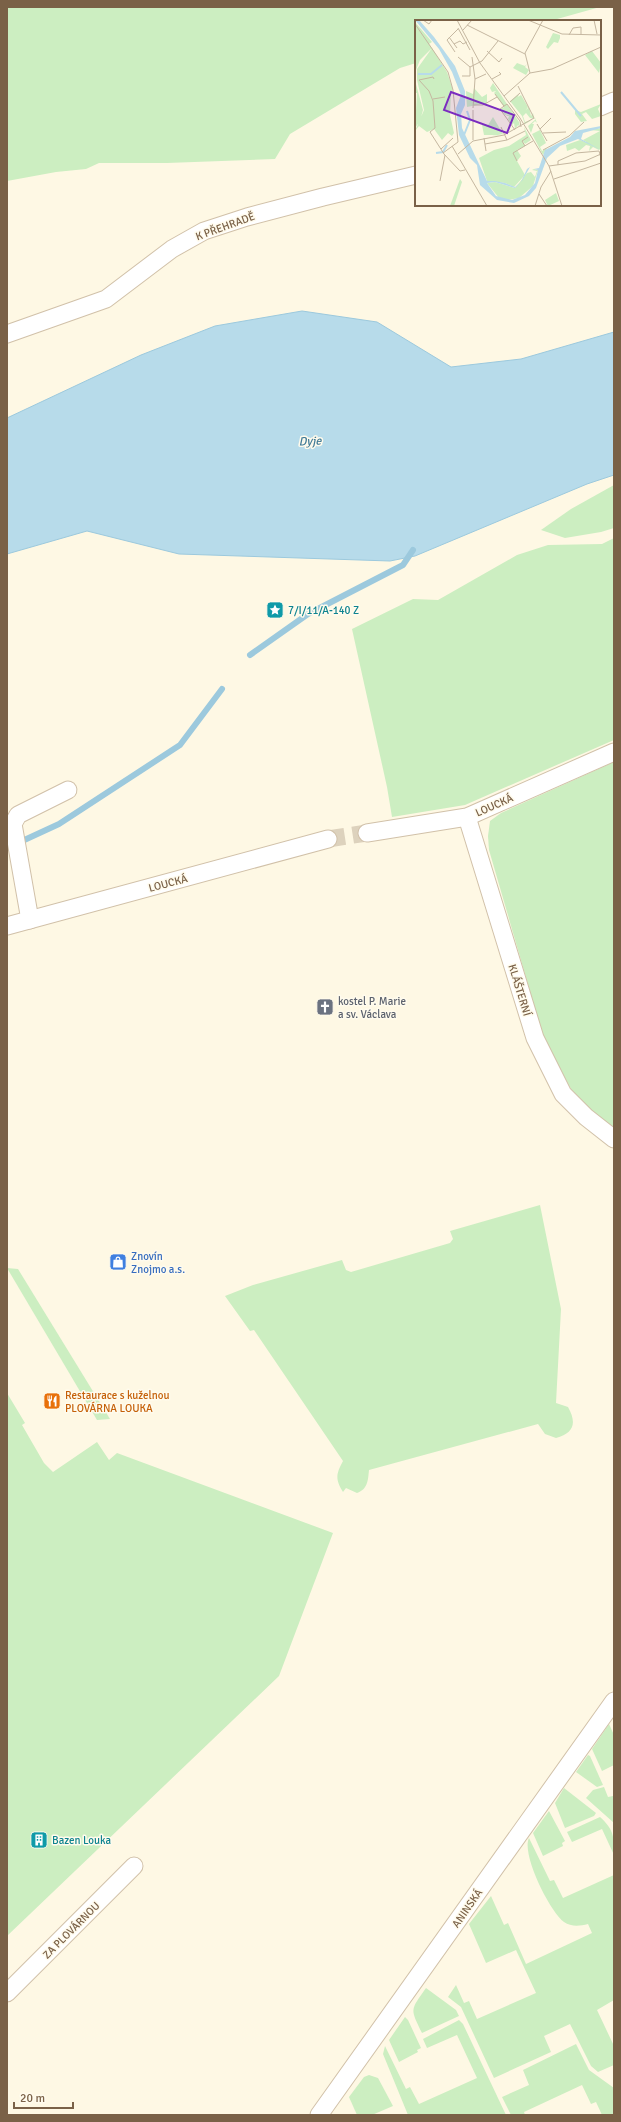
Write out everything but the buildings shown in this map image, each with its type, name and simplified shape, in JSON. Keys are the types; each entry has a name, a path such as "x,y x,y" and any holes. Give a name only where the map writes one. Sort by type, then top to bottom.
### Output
{"street":[{"path":"601,107 614,101"},
{"name":"K PŘEHRADĚ","path":"7,334 106,299 172,249 204,231 285,207 415,175"},
{"name":"LOUCKÁ","path":"367,832 467,817 614,752"},
{"path":"30,920 12,824 18,815 68,790"},
{"name":"KLÁŠTERNÍ","path":"467,817 535,1038 563,1094 586,1117 614,1139"},
{"name":"LOUCKÁ","path":"7,926 328,839"},
{"name":"ANINSKÁ","path":"320,2115 614,1701"},
{"name":"ZA PLOVÁRNOU","path":"7,1993 134,1866"}],"green space":[{"path":"7,7 600,7 554,20 415,20 415,63 400,68 290,134 275,159 167,163 99,163 86,169 56,172 7,181"},
{"path":"614,485 614,528 601,532 565,538 541,530 571,509"},
{"path":"614,538 614,740 465,805 392,817 387,787 352,629 413,599 438,600 517,555 548,545 602,544"},
{"path":"614,762 614,1129 591,1110 571,1089 543,1036 489,850 488,836 490,821 501,813"},
{"path":"540,1205 561,1309 556,1403 568,1407 573,1423 570,1430 562,1436 556,1438 545,1434 538,1424 369,1470 367,1484 361,1491 357,1493 346,1488 343,1492 337,1476 343,1461 254,1330 250,1331 225,1296 253,1285 342,1260 346,1270 351,1272 450,1243 453,1239 450,1231"},
{"path":"7,1268 18,1269 110,1419 97,1420"},
{"path":"7,1393 25,1423 22,1425 44,1463 53,1472 97,1442 109,1460 117,1453 333,1533 279,1676 7,1936"},
{"path":"609,1724 614,1735 614,1765 602,1771 592,1749"},
{"path":"588,1755 590,1756 603,1785 597,1787 576,1772"},
{"path":"604,1787 608,1797 613,1796 614,1798 614,1823 586,1798 593,1790"},
{"path":"564,1788 596,1813 594,1816 565,1828 555,1803"},
{"path":"549,1811 565,1841 562,1843 563,1846 543,1856 533,1833"},
{"path":"600,1817 611,1830 614,1843 614,1855 602,1829 572,1842 567,1832"},
{"path":"529,1838 550,1881 554,1880 563,1898 614,1875 614,2000 597,2010 614,2046 614,2065 598,2072 591,2066 570,2024 544,2036 551,2052 494,2078 461,2007 448,1997 456,1985 464,2003 469,2001 477,2019 536,1993 516,1950 486,1963 469,1924 491,1896 504,1925 508,1923 526,1964 592,1933 588,1924 576,1926 564,1922 552,1907 538,1882 533,1869 529,1856"},
{"path":"426,1988 456,2010 459,2016 422,2033 415,2019 414,2010 417,2001"},
{"path":"405,2017 408,2020 421,2048 417,2050 418,2052 399,2062 389,2040"},
{"path":"459,2020 463,2024 506,2115 408,2115 383,2054 385,2046 406,2089 410,2087 419,2104 477,2078 457,2035 427,2048 423,2039"},
{"path":"576,2044 589,2070 614,2088 614,2115 602,2115 596,2102 591,2104 582,2085 524,2112 525,2115 511,2115 502,2097 529,2085 523,2070"},
{"path":"369,2075 378,2078 393,2106 372,2115 357,2115 349,2097 364,2077"}],"water":[{"name":"Dyje","path":"302,311 377,322 451,367 521,359 614,332 614,475 587,484 415,556 390,561 179,554 87,531 7,554 7,418 141,355 215,326"}],"waterway":[{"path":"250,655 308,614 403,565 413,550"},
{"path":"7,848 59,824 180,745 222,689"}],"tunnel":[{"path":"328,839 367,833"}],"place":[{"name":"7/I/11/A-140 Z","path":"275,610"},
{"name":"kostel P. Marie a sv. Václava","path":"325,1007"},
{"name":"Znovín Znojmo a.s.","path":"118,1262"},
{"name":"Restaurace s kuželnou PLOVÁRNA LOUKA","path":"52,1401"},
{"name":"Bazen Louka","path":"39,1840"}]}
